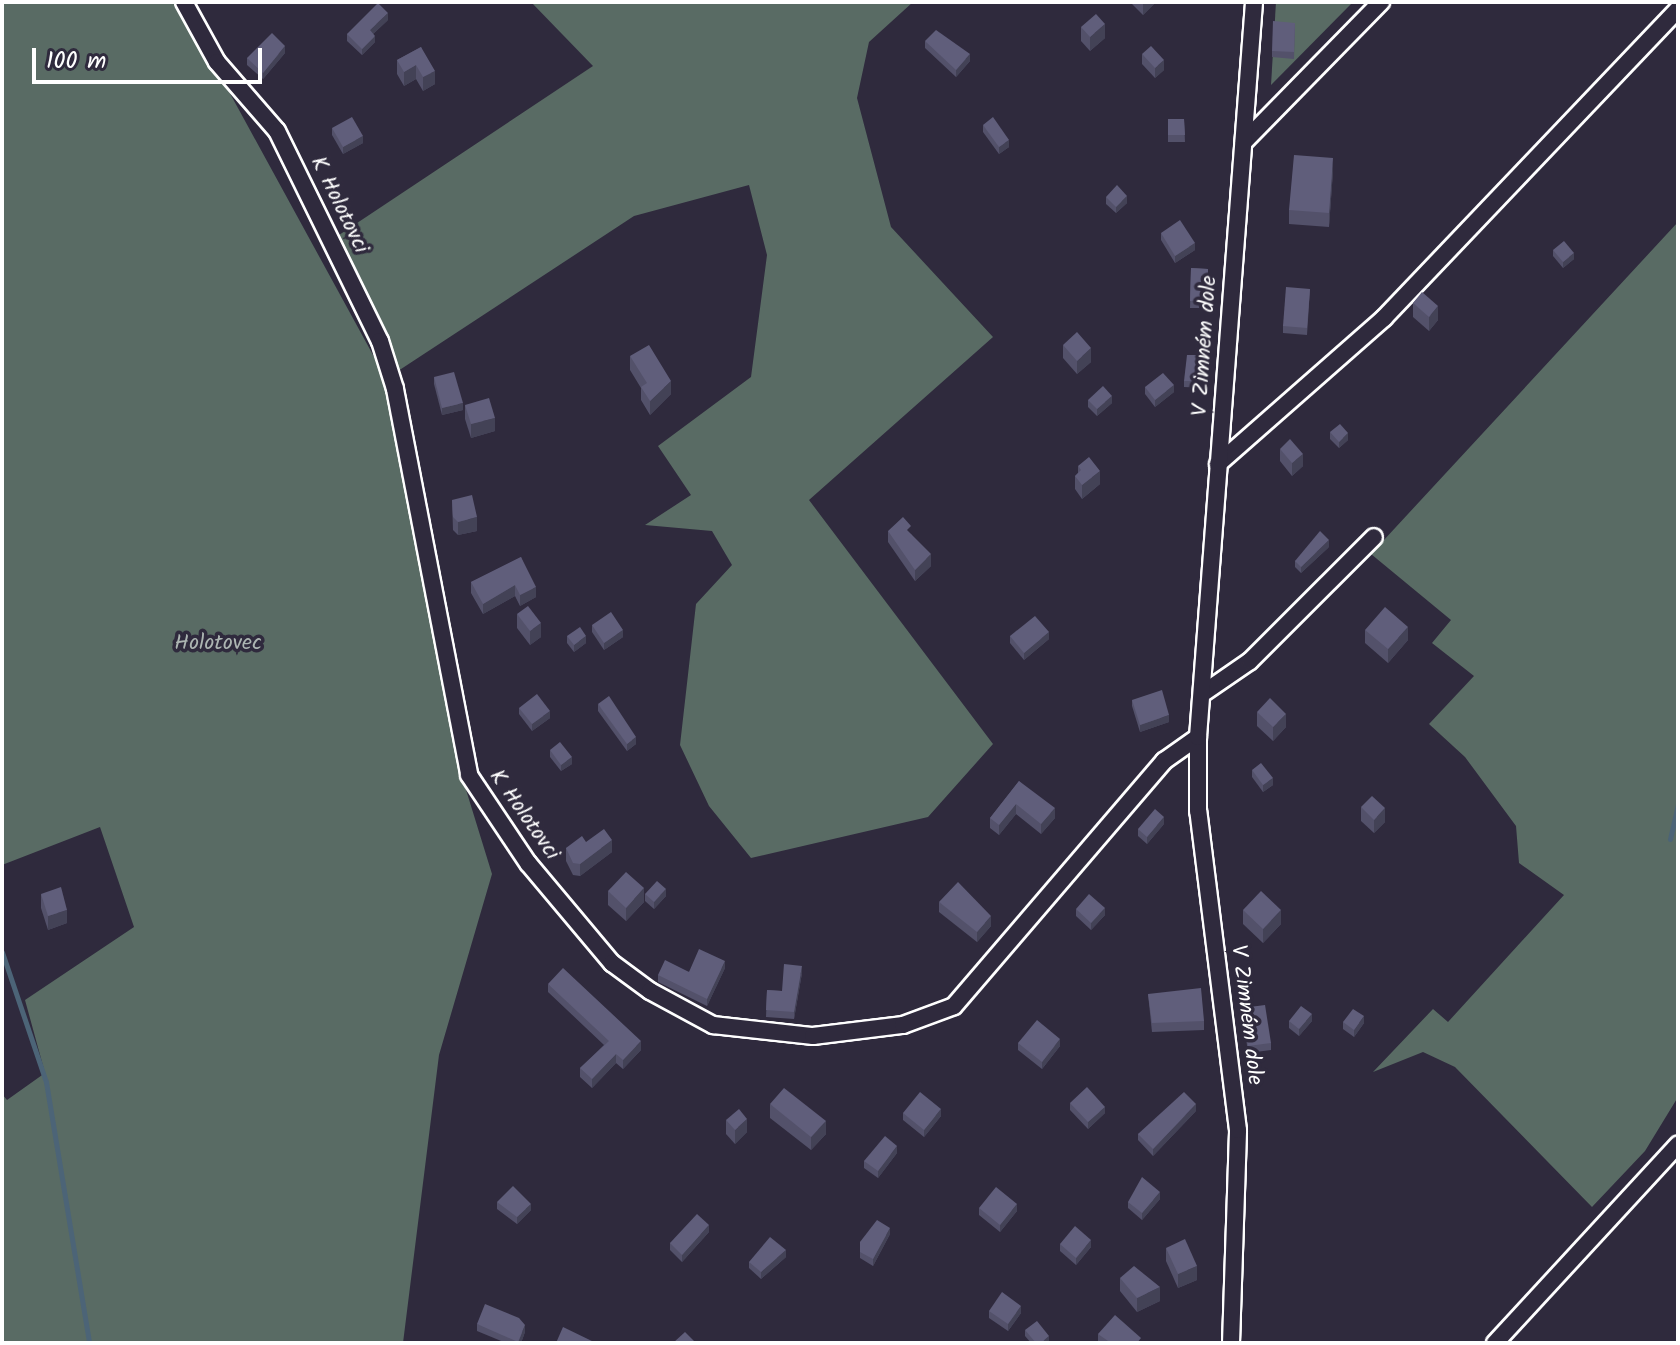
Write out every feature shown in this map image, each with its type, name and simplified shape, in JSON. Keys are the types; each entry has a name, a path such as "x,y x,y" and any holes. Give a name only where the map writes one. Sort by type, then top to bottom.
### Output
{"street":[{"name":"K Holotovci","path":"184,2 217,62 277,131 380,341 395,389 469,775 528,863 612,963 637,982 713,1025 761,1033 813,1036 903,1025 954,1006 1164,761 1198,737"},
{"name":"V Zimném dole","path":"1231,1343 1238,1130 1198,811 1198,737 1254,2"},
{"path":"1244,142 1381,2"},
{"path":"1218,464 1384,318 1678,9"},
{"path":"1202,694 1250,661 1374,537"},
{"path":"1495,1343 1678,1145"}],"green space":[{"name":"Holotovec","path":"2,2 180,2 390,386 459,767 492,874 439,1055 403,1343 2,1343 2,1094 7,1100 45,1073 25,1000 134,927 100,827 2,865"},
{"path":"531,2 913,2 869,42 857,98 891,227 993,337 809,500 993,744 928,817 751,858 709,806 680,745 696,604 732,565 712,531 645,525 691,495 658,446 751,377 767,255 749,185 634,216 398,371 336,237 593,66"},
{"path":"1276,2 1353,2 1271,85"},
{"path":"1678,222 1678,1097 1645,1151 1592,1207 1455,1067 1423,1052 1373,1072 1433,1009 1448,1022 1564,895 1519,863 1516,826 1465,757 1429,724 1474,676 1432,643 1451,620 1371,554"}],"building":[{"path":"378,3 388,13 370,30 375,36 362,49 347,34"},
{"path":"1096,14 1105,24 1090,37 1081,27"},
{"path":"1273,21 1295,23 1294,52 1272,51"},
{"path":"936,30 970,54 956,70 925,41"},
{"path":"272,33 285,46 263,73 247,58"},
{"path":"1151,46 1164,60 1155,68 1142,54"},
{"path":"421,47 435,71 423,77 416,65 404,72 397,60"},
{"path":"352,117 363,136 343,147 332,128"},
{"path":"993,117 1009,140 999,147 983,125"},
{"path":"1168,119 1184,119 1185,135 1168,135"},
{"path":"1294,155 1333,158 1329,213 1289,210"},
{"path":"1117,185 1127,196 1116,207 1106,197"},
{"path":"1180,220 1195,243 1175,256 1161,233"},
{"path":"1564,241 1574,253 1563,262 1553,250"},
{"path":"1191,268 1208,269 1207,301 1190,301"},
{"path":"1286,287 1310,289 1307,328 1283,326"},
{"path":"1422,292 1438,306 1429,317 1413,303"},
{"path":"1077,332 1091,348 1077,361 1063,345"},
{"path":"649,345 671,381 650,401 641,387 647,383 630,356"},
{"path":"1187,355 1202,355 1205,381 1184,381"},
{"path":"454,372 463,403 442,408 434,377"},
{"path":"1163,373 1174,385 1155,400 1145,387"},
{"path":"1103,386 1112,396 1097,409 1088,400"},
{"path":"489,398 495,418 471,424 465,405"},
{"path":"1340,424 1348,433 1339,442 1330,432"},
{"path":"1290,439 1303,454 1292,463 1280,449"},
{"path":"1089,457 1100,471 1082,485 1075,476 1081,470 1078,466"},
{"path":"472,495 477,517 458,522 453,517 452,500"},
{"path":"903,517 911,526 907,530 931,554 915,570 888,531"},
{"path":"1320,531 1329,540 1301,567 1295,561"},
{"path":"521,557 536,587 520,595 515,585 483,604 471,582"},
{"path":"528,606 541,623 530,631 517,614"},
{"path":"1385,607 1408,627 1388,649 1365,630"},
{"path":"611,612 623,630 604,643 592,625"},
{"path":"1035,616 1049,632 1024,653 1010,636"},
{"path":"580,627 586,636 574,645 567,636"},
{"path":"1162,690 1169,715 1140,725 1132,700"},
{"path":"537,694 550,711 532,724 519,708"},
{"path":"609,696 636,737 627,744 598,704"},
{"path":"1270,698 1286,714 1273,727 1257,712"},
{"path":"560,742 572,757 561,765 550,750"},
{"path":"1261,763 1273,778 1263,785 1252,770"},
{"path":"1019,781 1055,808 1041,824 1016,804 999,825 990,818"},
{"path":"1372,796 1385,808 1374,820 1361,807"},
{"path":"1155,809 1164,817 1147,837 1138,829"},
{"path":"604,829 612,840 580,864 573,863 566,848 582,836 586,842"},
{"path":"626,872 644,888 626,908 608,891"},
{"path":"657,881 666,889 654,902 645,894"},
{"path":"958,882 991,916 977,932 939,902"},
{"path":"61,887 67,910 48,916 41,894"},
{"path":"1261,891 1281,910 1263,929 1243,910"},
{"path":"1089,894 1105,908 1091,923 1076,909"},
{"path":"699,949 725,961 707,999 658,975 665,960 689,972"},
{"path":"784,964 802,966 794,1012 766,1010 767,990 782,991"},
{"path":"563,968 641,1041 623,1060 616,1054 592,1079 580,1068 609,1041 548,984"},
{"path":"1201,988 1204,1021 1152,1023 1148,994"},
{"path":"1265,1005 1271,1043 1248,1046 1242,1008"},
{"path":"1301,1006 1312,1014 1299,1029 1289,1021"},
{"path":"1353,1009 1364,1016 1354,1030 1343,1022"},
{"path":"1037,1020 1060,1039 1042,1062 1018,1043"},
{"path":"1087,1087 1105,1107 1088,1122 1070,1103"},
{"path":"784,1088 826,1121 811,1137 770,1104"},
{"path":"920,1092 941,1109 924,1130 903,1113"},
{"path":"1184,1092 1196,1104 1153,1149 1138,1134"},
{"path":"739,1109 747,1119 735,1130 726,1120"},
{"path":"885,1136 897,1146 878,1171 864,1161"},
{"path":"1142,1177 1160,1192 1142,1213 1128,1202"},
{"path":"513,1186 531,1204 517,1217 497,1202"},
{"path":"996,1187 1017,1204 1000,1225 979,1208"},
{"path":"697,1214 709,1225 682,1255 670,1243"},
{"path":"877,1220 890,1228 873,1259 860,1252 860,1242"},
{"path":"1075,1226 1091,1240 1076,1258 1060,1244"},
{"path":"770,1237 786,1250 761,1272 749,1262"},
{"path":"1185,1239 1197,1266 1178,1274 1166,1248"},
{"path":"1134,1266 1160,1287 1137,1298 1120,1278"},
{"path":"1002,1292 1021,1306 1008,1324 989,1311"},
{"path":"485,1304 519,1318 525,1325 518,1342 477,1324"},
{"path":"1115,1315 1141,1338 1137,1343 1111,1343 1098,1334"},
{"path":"1037,1321 1049,1336 1041,1343 1036,1343 1025,1330"},
{"path":"563,1327 596,1343 556,1343"},
{"path":"685,1332 696,1343 673,1343"}],"waterway":[{"path":"1670,839 1678,804"},
{"path":"2,952 46,1082 89,1343"}]}
